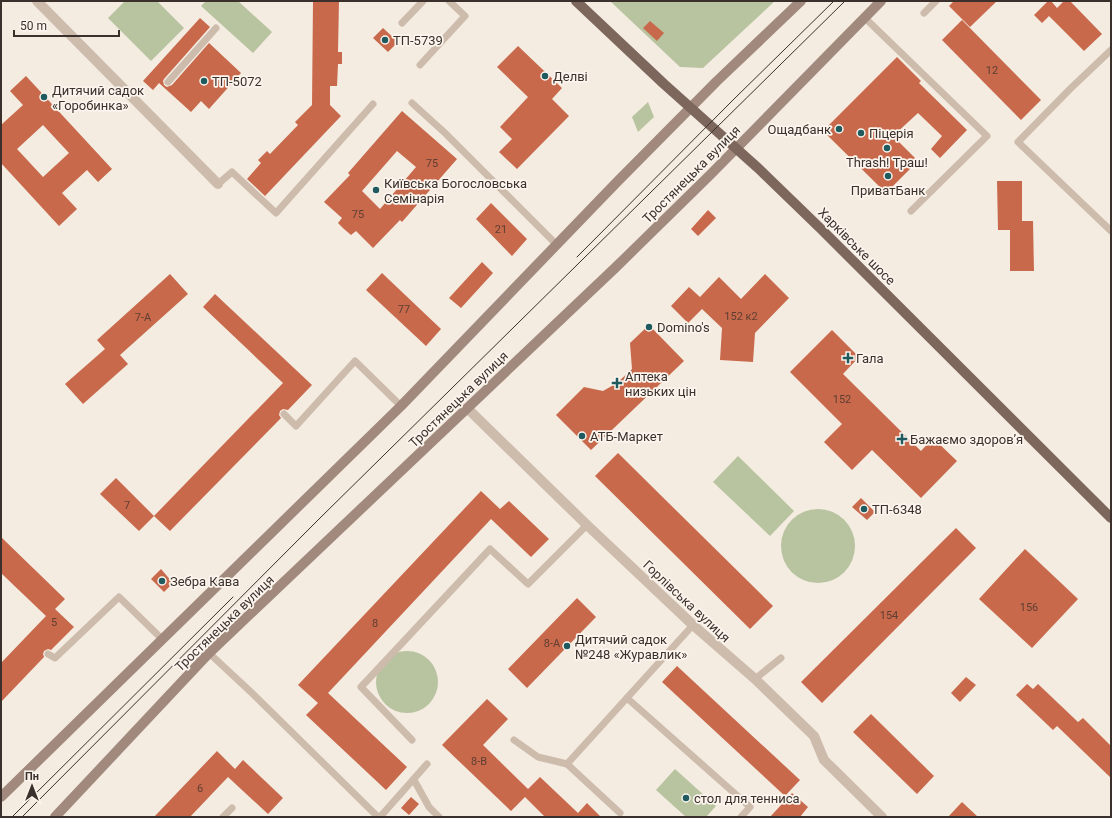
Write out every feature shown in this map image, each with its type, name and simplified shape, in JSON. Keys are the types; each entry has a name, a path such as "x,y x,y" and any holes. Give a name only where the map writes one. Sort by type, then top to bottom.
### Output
{"main road":[{"name":"Харківське шосе","path":"576,1 690,108 736,148 820,228 1111,518"},
{"path":"1,797 401,406 556,244 690,108 801,1"},
{"name":"Тростянецька вулиця","path":"55,817 209,653 615,268 881,1"}],"street":[{"path":"37,1 218,184"},
{"name":"Горлівська вулиця","path":"467,408 586,525 693,625 755,679 814,736 824,760 882,817"}],"lane":[{"path":"402,23 424,1"},
{"path":"420,65 465,16 449,1"},
{"path":"924,13 936,1"},
{"path":"865,18 987,136 911,211"},
{"path":"168,82 216,28"},
{"path":"1111,50 1018,142 1111,231"},
{"path":"412,102 556,244"},
{"path":"218,184 232,172 276,213 373,104"},
{"path":"284,414 296,426 355,360 401,406"},
{"path":"412,740 361,687 490,549 528,584 586,525"},
{"path":"48,654 55,658 119,597 162,639"},
{"path":"567,764 693,625"},
{"path":"209,653 249,689 379,817 427,764"},
{"path":"755,679 781,658"},
{"path":"627,698 750,807 741,817"},
{"path":"514,740 538,757 567,764 620,813"},
{"path":"414,780 429,807 439,817"},
{"path":"223,817 232,808"}],"green space":[{"path":"125,1 157,1 184,28 151,61 108,18"},
{"path":"206,1 238,1 272,32 253,53 201,6"},
{"path":"610,1 775,1 703,68 680,67"},
{"path":"648,102 654,117 638,132 632,117"},
{"path":"738,456 794,511 770,536 713,482"},
{"path":"818,509 839,515 849,525 855,546 849,567 839,577 818,583 797,577 787,567 781,546 787,525 797,515"},
{"path":"407,651 419,654 429,660 435,670 438,682 435,694 429,704 419,710 407,713 395,710 385,704 379,694 376,682 379,670 385,660 395,654"},
{"name":"стол для тенниса","path":"675,769 716,806 706,817 686,817 656,790"}],"building":[{"path":"313,1 339,1 338,52 342,52 342,64 338,64 337,86 330,86 330,105 341,116 265,196 247,179 261,163 258,160 267,151 270,154 298,125 295,122 312,105"},
{"path":"954,1 997,1 970,27 949,6"},
{"path":"1048,1 1051,1 1057,8 1064,1 1070,1 1102,34 1084,51 1049,16 1042,23 1034,15"},
{"name":"ТП-5072","path":"200,18 210,27 164,79 164,85 167,87 172,85 209,43 241,73 209,109 201,101 191,112 159,83 153,90 143,81"},
{"path":"962,20 1041,100 1021,120 942,40"},
{"path":"650,21 664,33 657,41 643,28"},
{"name":"ТП-5739","path":"383,28 398,42 388,52 373,38"},
{"path":"518,46 562,88 552,99 569,116 517,169 499,152 512,139 500,127 528,97 497,67"},
{"name":"Піцерія","path":"897,57 921,81 919,83 967,130 940,158 931,149 942,136 918,113 893,136 918,161 886,193 823,131"},
{"path":"26,76 112,169 98,182 87,170 62,193 77,209 59,226 1,163 1,125 23,105 10,91","holes":["43,125 69,153 43,177 17,149"]},
{"path":"402,111 457,159 402,222 400,220 373,248 356,231 351,235 344,229 338,223 342,218 324,202 350,175 348,173","holes":["397,151 416,167 380,209 362,191"]},
{"path":"997,181 1022,181 1022,221 1033,221 1034,271 1010,271 1010,230 998,230"},
{"path":"491,203 527,239 512,256 476,219"},
{"path":"708,210 716,218 698,236 691,229"},
{"path":"482,262 493,273 461,308 449,298"},
{"path":"382,273 441,329 426,346 366,290"},
{"path":"170,274 188,294 120,355 128,364 83,404 65,384 105,349 97,340"},
{"path":"765,274 789,298 755,333 753,362 720,360 722,328 702,309 688,323 671,306 689,287 700,297 719,277 741,299"},
{"path":"215,294 312,385 288,410 283,409 280,411 279,415 281,418 170,531 154,516 283,383 203,307"},
{"path":"649,325 684,361 591,450 556,415 584,387 603,391 617,383 632,369 630,343"},
{"path":"832,330 859,357 843,374 921,451 933,438 957,461 921,498 872,450 852,470 824,442 842,424 790,372"},
{"path":"618,453 773,606 750,629 595,476"},
{"path":"116,478 154,516 139,531 100,494"},
{"path":"481,491 500,509 509,501 549,539 531,557 491,519 328,693 407,767 386,790 306,715 318,703 298,685"},
{"name":"ТП-6348","path":"861,498 875,512 867,520 852,507"},
{"path":"956,528 976,548 822,703 801,682"},
{"path":"1,537 65,599 55,609 74,627 51,650 48,649 44,651 44,657 1,702 1,663 46,616 1,573"},
{"path":"1025,549 1078,599 1032,648 979,599"},
{"path":"161,569 173,583 164,592 151,579"},
{"path":"577,598 596,617 527,688 508,669"},
{"path":"677,666 800,780 785,796 662,682"},
{"path":"966,677 976,685 960,702 951,693"},
{"path":"1027,684 1033,689 1038,684 1078,722 1083,718 1111,746 1111,778 1057,726 1053,730 1016,695"},
{"path":"487,699 508,719 483,745 528,789 540,777 578,813 587,803 601,817 545,817 525,797 511,811 442,745"},
{"path":"871,714 934,776 917,794 853,732"},
{"path":"217,751 235,769 243,760 283,798 268,814 228,777 190,817 154,817"},
{"path":"792,793 808,807 800,817 770,817"},
{"path":"411,797 419,804 409,815 401,808"},
{"path":"962,802 978,817 948,817"}],"tram line":[{"path":"577,257 834,1"},
{"path":"22,817 318,520 845,1"},
{"path":"12,817 233,597"}],"place":[{"name":"ТП-5739","path":"385,40"},
{"name":"Делві","path":"545,76"},
{"name":"ТП-5072","path":"204,81"},
{"name":"Дитячий садок «Горобинка»","path":"44,97"},
{"name":"Ощадбанк","path":"839,129"},
{"name":"Піцерія","path":"861,133"},
{"name":"Thrash! Траш!","path":"887,148"},
{"name":"ПриватБанк","path":"888,176"},
{"name":"Київська Богословська Семінарія","path":"376,190"},
{"name":"Domino's","path":"649,327"},
{"name":"Гала","path":"848,358"},
{"name":"Аптека низьких цін","path":"617,383"},
{"name":"АТБ-Маркет","path":"582,436"},
{"name":"Бажаємо здоровʼя","path":"902,439"},
{"name":"ТП-6348","path":"864,509"},
{"name":"Зебра Кава","path":"162,581"},
{"name":"Дитячий садок №248 «Журавлик»","path":"567,646"},
{"name":"стол для тенниса","path":"686,798"}]}
